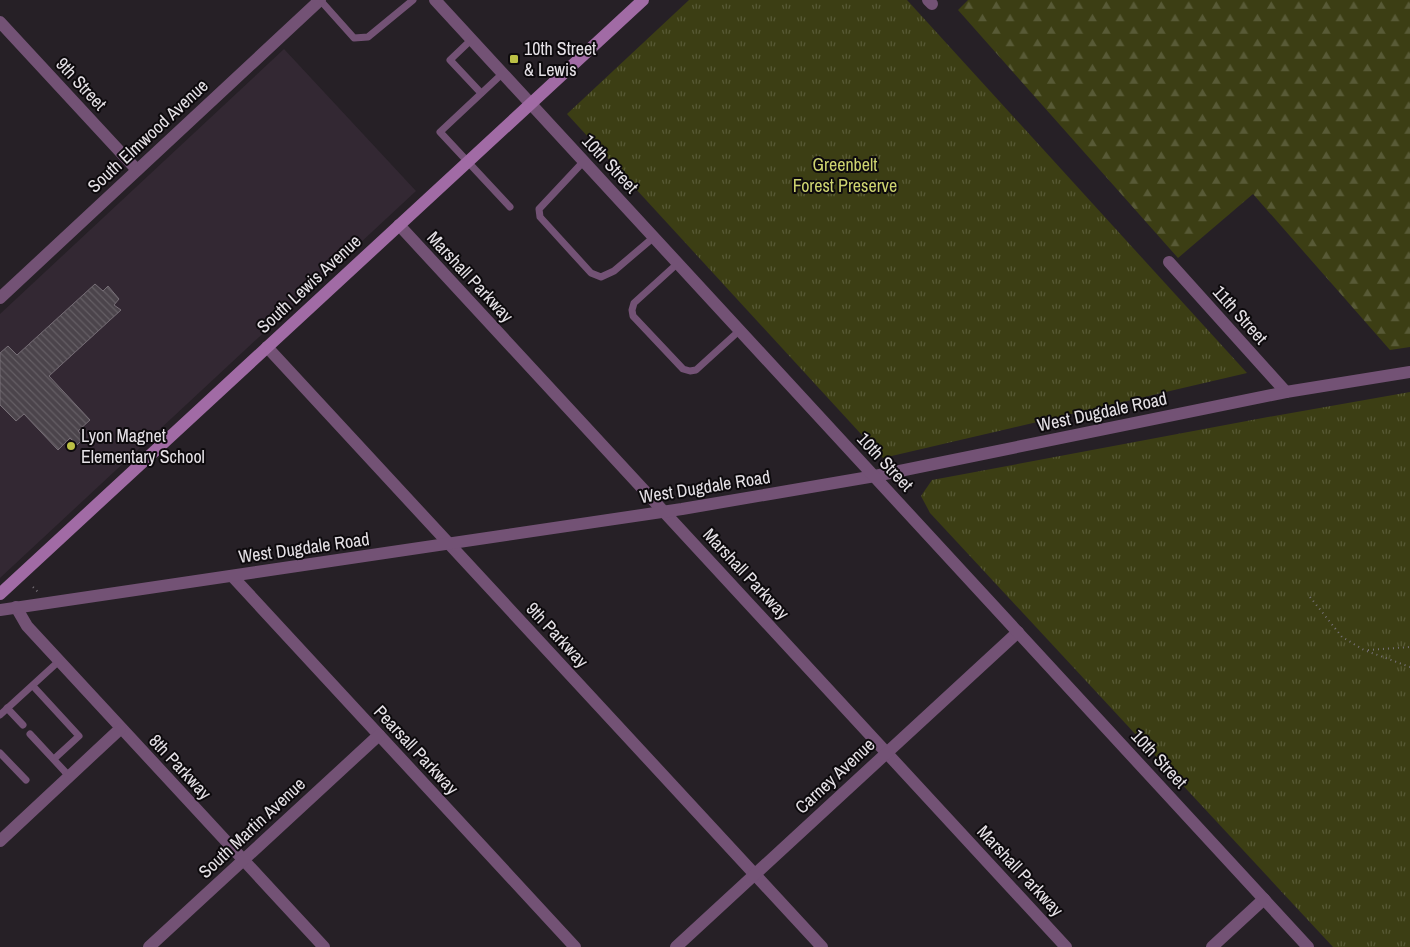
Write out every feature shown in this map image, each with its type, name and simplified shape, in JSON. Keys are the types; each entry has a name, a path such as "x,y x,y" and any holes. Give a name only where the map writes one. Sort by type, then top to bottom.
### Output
{"main road":[{"name":"South Lewis Avenue","path":"0,594 643,0"}],"street":[{"name":"South Elmwood Avenue","path":"0,298 320,0"},
{"name":"10th Street","path":"435,0 1308,947"},
{"name":"9th Street","path":"0,22 137,170"},
{"name":"Marshall Parkway","path":"399,225 1066,947"},
{"name":"11th Street","path":"1168,262 1286,392"},
{"name":"9th Parkway","path":"267,347 822,947"},
{"name":"West Dugdale Road","path":"0,610 665,512 875,476 1286,392 1410,372"},
{"name":"Pearsall Parkway","path":"232,576 575,947"},
{"name":"8th Parkway","path":"16,607 27,626 120,729 324,947"},
{"name":"Carney Avenue","path":"676,947 1018,632"},
{"path":"0,841 120,729"},
{"name":"South Martin Avenue","path":"149,947 379,735"},
{"path":"1212,947 1264,899"}],"lane":[{"path":"320,0 354,38 368,37 413,0"},
{"path":"472,40 450,60 482,94"},
{"path":"503,73 440,132 510,207"},
{"path":"584,161 539,209 540,217 591,273 601,277 614,271 654,237"},
{"path":"678,263 634,303 633,316 683,369 690,371 696,370 740,330"},
{"path":"0,714 59,661"},
{"path":"33,686 79,736 54,759"},
{"path":"7,708 23,725"},
{"path":"30,734 70,776"},
{"path":"0,753 26,780"}],"path":[{"path":"1310,597 1342,637 1364,650 1410,667"},
{"path":"1364,650 1410,647"}],"shaded area":[{"name":"Lyon Magnet Elementary School","path":"284,49 416,191 0,578 0,314"}],"green space":[{"name":"Greenbelt Forest Preserve","path":"689,0 907,0 1247,373 883,458 567,114"},
{"path":"968,0 1410,0 1410,347 1390,350 1253,194 1178,258 958,10"},
{"path":"1410,392 1410,947 1333,947 930,513 921,496 932,480"}],"building":[{"path":"95,284 103,291 108,286 119,299 114,305 121,310 49,376 90,420 78,431 84,438 77,445 70,438 58,450 24,414 16,421 0,405 0,353 8,346 17,355"}],"place":[{"name":"10th Street & Lewis","path":"514,59"},
{"name":"Lyon Magnet Elementary School","path":"71,446"}]}
